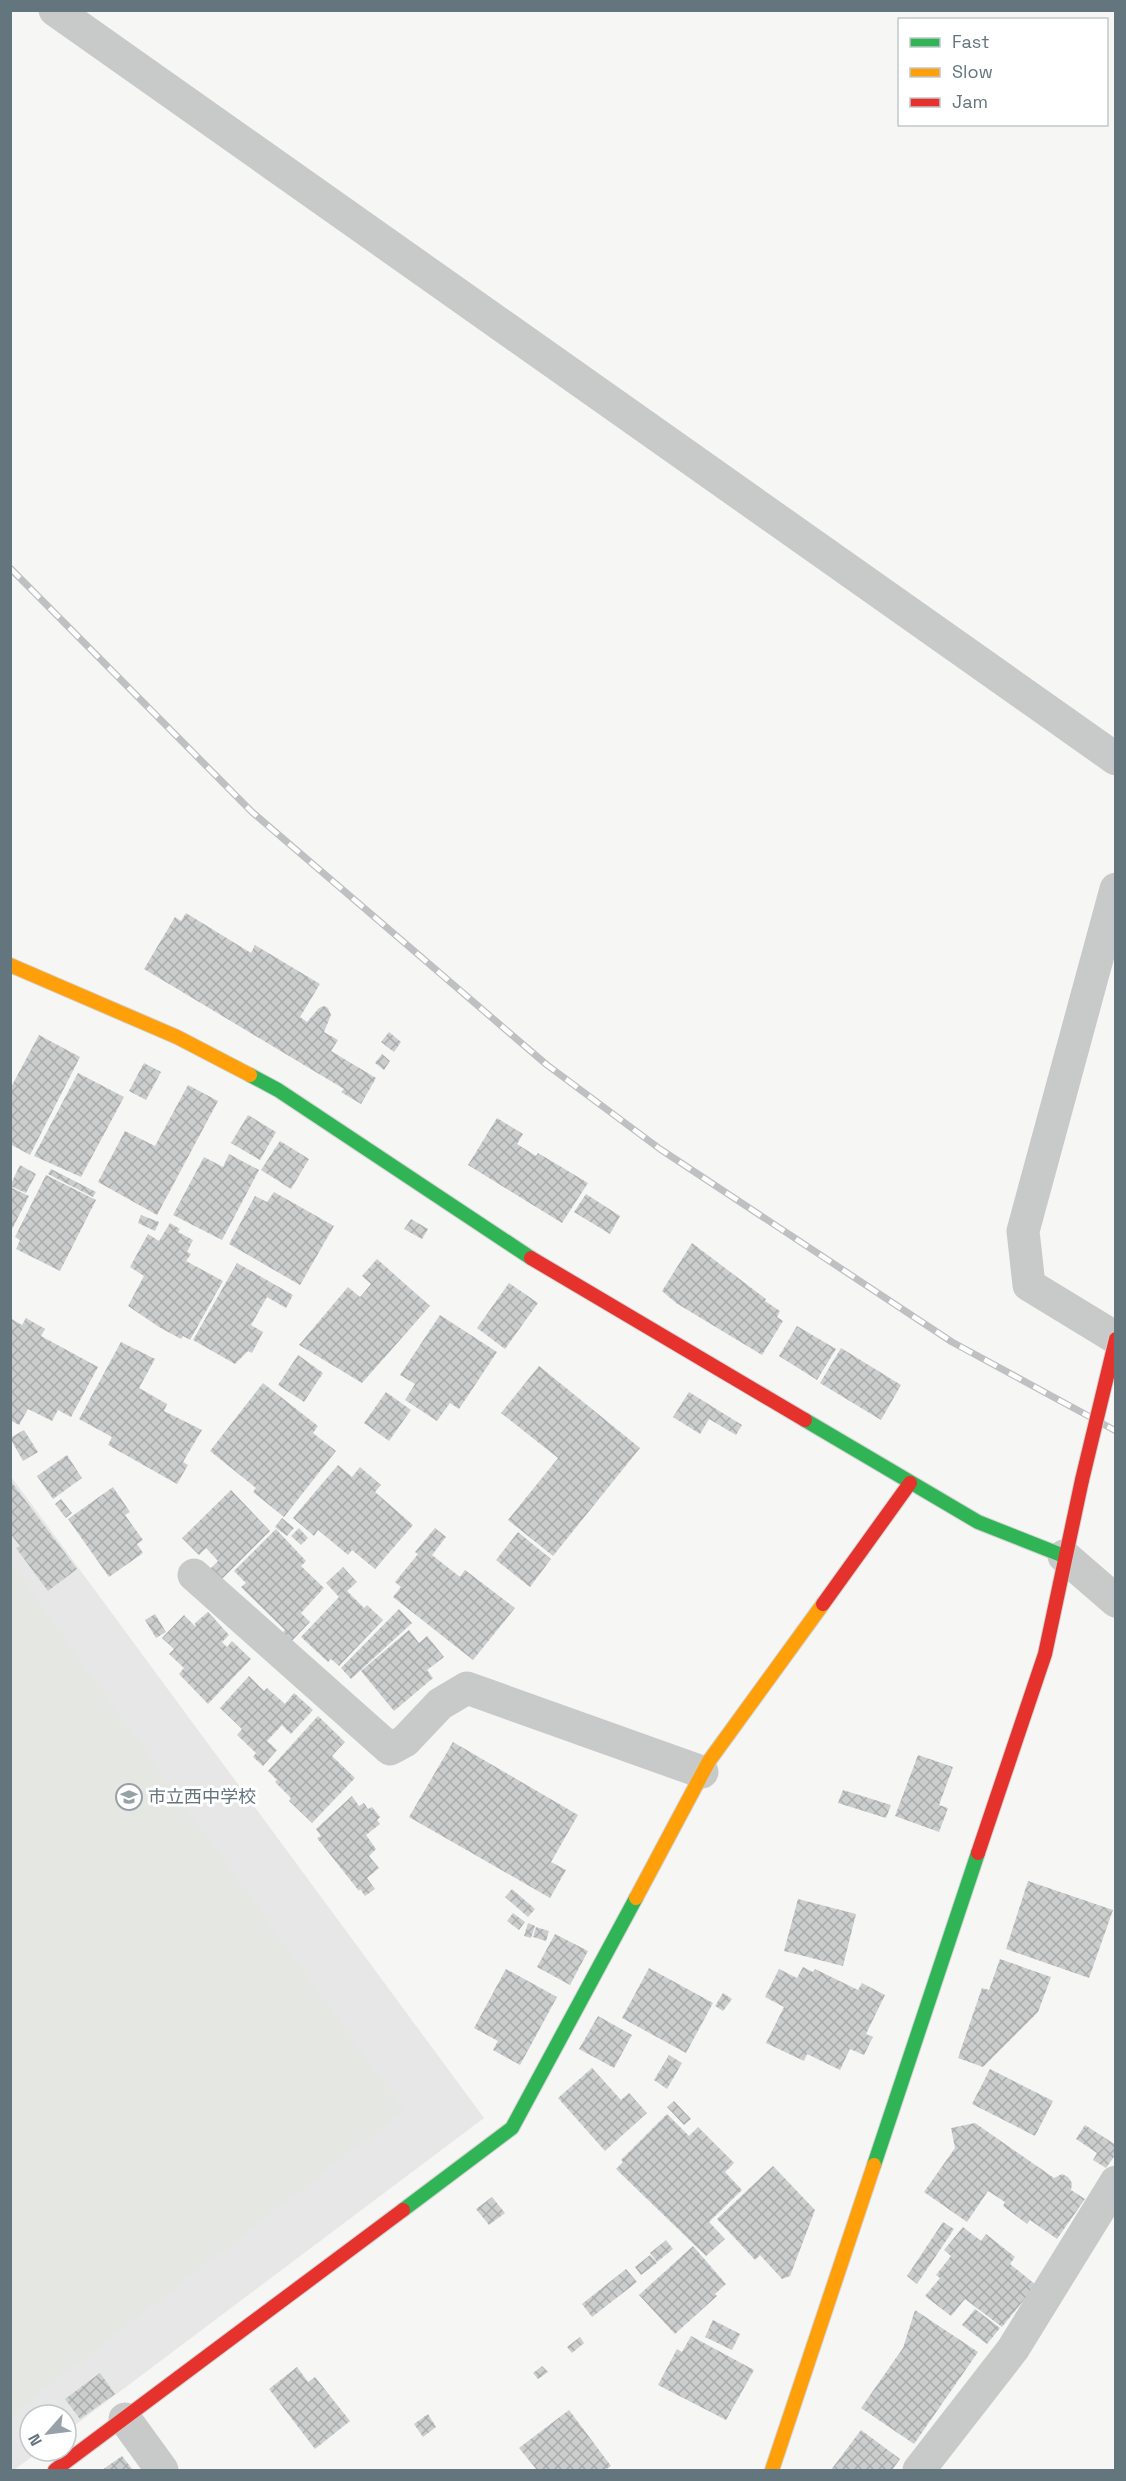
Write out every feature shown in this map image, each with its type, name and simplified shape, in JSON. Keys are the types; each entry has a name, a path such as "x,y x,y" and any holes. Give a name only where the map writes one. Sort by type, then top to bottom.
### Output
{"street":[{"path":"55,10 1116,759"},
{"path":"772,2470 1045,1654 1064,1556 1116,1338 1029,1285 1023,1232 1116,889"},
{"path":"10,965 177,1037 278,1090 556,1274 978,1522 1064,1556 1116,1601"},
{"path":"55,2470 512,2128 702,1772 910,1483"},
{"path":"194,1575 390,1749 405,1741 441,1704 467,1688 702,1772"},
{"path":"919,2470 1013,2349 1116,2182"},
{"path":"124,2419 162,2470"}],"shaded area":[{"name":"市立西中学校","path":"10,1475 484,2118 78,2423 78,2403 18,2403 18,2463 24,2463 14,2470 10,2470"},
{"name":"市立西中学校","path":"11,1564 403,2110 26,2403 18,2403 18,2410 10,2415"}],"building":[{"path":"186,913 251,953 255,945 320,984 300,1017 307,1022 319,1008 324,1006 328,1008 331,1015 324,1032 338,1040 331,1051 376,1078 361,1104 341,1092 344,1089 144,969 175,917 181,921"},
{"path":"389,1032 401,1042 394,1052 381,1042"},
{"path":"39,1035 80,1057 30,1155 10,1144 10,1089"},
{"path":"382,1054 390,1061 384,1070 375,1063"},
{"path":"144,1063 161,1072 146,1100 129,1091"},
{"path":"78,1073 124,1097 81,1177 34,1156"},
{"path":"188,1085 218,1101 157,1215 98,1182 125,1131 155,1146"},
{"path":"248,1115 276,1132 260,1160 231,1143"},
{"path":"497,1118 523,1134 517,1144 536,1156 538,1153 588,1183 562,1223 468,1165"},
{"path":"280,1141 309,1159 291,1189 261,1170"},
{"path":"229,1154 259,1170 222,1240 173,1215 204,1157 223,1167"},
{"path":"20,1165 36,1174 26,1193 10,1186"},
{"path":"51,1169 96,1192 93,1197 48,1174"},
{"path":"46,1175 96,1200 60,1271 16,1249 20,1240 15,1237"},
{"path":"10,1187 29,1196 10,1233"},
{"path":"274,1192 334,1226 300,1285 229,1244 255,1196 267,1202"},
{"path":"586,1194 620,1216 610,1234 574,1212"},
{"path":"141,1215 159,1222 155,1231 138,1223"},
{"path":"411,1219 428,1229 422,1239 404,1229"},
{"path":"170,1223 180,1229 178,1232 193,1240 187,1252 191,1254 186,1261 223,1281 190,1340 183,1336 181,1339 159,1327 128,1306 144,1276 130,1267 148,1234 159,1241"},
{"path":"692,1243 780,1311 777,1317 783,1321 762,1355 676,1303 662,1291"},
{"path":"377,1259 430,1306 362,1383 299,1345 348,1287 360,1297 371,1284 362,1276"},
{"path":"237,1263 293,1295 286,1308 267,1297 251,1325 263,1332 252,1353 248,1351 235,1364 193,1340"},
{"path":"509,1283 538,1303 505,1349 477,1328"},
{"path":"440,1315 497,1352 459,1409 450,1403 437,1421 405,1400 415,1384 400,1375"},
{"path":"10,1318 22,1325 26,1318 45,1329 41,1336 98,1367 71,1417 58,1410 52,1421 28,1409 19,1425 10,1420"},
{"path":"797,1326 836,1349 817,1380 779,1356"},
{"path":"121,1342 155,1359 139,1388 167,1404 164,1411 202,1430 183,1462 188,1465 177,1484 108,1445 112,1437 79,1419"},
{"path":"841,1348 901,1385 881,1420 820,1383"},
{"path":"298,1355 323,1373 304,1402 278,1385"},
{"path":"539,1366 640,1448 553,1556 508,1520 558,1458 501,1413"},
{"path":"263,1383 318,1426 313,1433 336,1451 284,1517 253,1492 256,1488 210,1451"},
{"path":"386,1392 411,1410 389,1441 364,1423"},
{"path":"689,1392 742,1425 736,1435 709,1419 700,1434 673,1417"},
{"path":"24,1430 38,1452 23,1461 10,1438"},
{"path":"67,1455 82,1478 53,1499 37,1476"},
{"path":"338,1465 352,1477 360,1467 381,1485 375,1492 413,1525 375,1569 352,1550 348,1555 318,1530 314,1536 293,1518"},
{"path":"10,1480 77,1569 48,1591 16,1548 20,1546 10,1533"},
{"path":"113,1487 130,1512 125,1515 143,1540 137,1544 143,1553 109,1577 68,1519"},
{"path":"231,1490 270,1531 221,1580 210,1569 218,1561 206,1548 199,1555 182,1538"},
{"path":"61,1499 72,1513 66,1518 55,1504"},
{"path":"282,1518 294,1528 287,1536 275,1527"},
{"path":"299,1528 308,1538 301,1545 291,1536"},
{"path":"435,1528 446,1537 432,1555 460,1577 465,1570 515,1608 473,1660 393,1597 401,1587 395,1582 418,1554 415,1552"},
{"path":"276,1529 306,1561 301,1566 324,1588 301,1613 310,1622 287,1646 278,1637 285,1630 241,1587 246,1583 234,1571"},
{"path":"518,1532 551,1559 530,1587 496,1560"},
{"path":"343,1567 357,1582 347,1591 364,1608 367,1605 383,1620 339,1666 331,1659 328,1662 301,1637 339,1597 326,1583"},
{"path":"399,1609 412,1623 351,1679 341,1668"},
{"path":"208,1612 229,1635 222,1642 227,1647 232,1641 251,1659 208,1704 179,1674 184,1668 169,1654 174,1649 162,1638 184,1615 196,1627 195,1623"},
{"path":"155,1614 166,1632 156,1638 145,1620"},
{"path":"409,1630 419,1643 427,1636 444,1657 427,1670 433,1678 394,1711 361,1671"},
{"path":"249,1676 264,1691 267,1688 285,1704 294,1693 313,1710 291,1734 282,1725 267,1741 277,1750 263,1766 253,1757 256,1753 237,1735 242,1729 220,1708"},
{"path":"318,1716 345,1742 332,1756 355,1778 312,1823 289,1801 291,1798 275,1782 277,1780 268,1771"},
{"path":"453,1742 578,1815 551,1862 566,1870 550,1898 409,1817"},
{"path":"918,1755 953,1767 939,1805 948,1808 939,1832 895,1816"},
{"path":"843,1790 891,1805 886,1818 838,1803"},
{"path":"352,1796 359,1806 364,1803 368,1809 372,1807 380,1817 377,1820 380,1824 366,1835 376,1849 369,1856 379,1868 367,1878 375,1889 365,1896 317,1838 321,1836 316,1829"},
{"path":"1028,1881 1113,1910 1089,1978 1006,1949"},
{"path":"512,1889 535,1909 528,1917 505,1897"},
{"path":"798,1899 856,1914 843,1966 784,1951"},
{"path":"513,1913 525,1922 519,1930 507,1921"},
{"path":"528,1923 535,1926 531,1938 524,1936"},
{"path":"536,1927 549,1931 546,1941 533,1937"},
{"path":"555,1934 588,1951 570,1985 537,1967"},
{"path":"1000,1959 1051,1977 1038,2012 983,2067 958,2058 982,1988 989,1990"},
{"path":"803,1967 813,1972 815,1969 858,1990 862,1983 885,1995 866,2034 873,2037 864,2055 850,2049 840,2070 807,2054 804,2061 766,2043 784,2007 765,1997 779,1969 797,1978"},
{"path":"649,1968 713,2003 686,2053 622,2018"},
{"path":"506,1969 557,1997 520,2065 493,2050 498,2041 474,2028"},
{"path":"723,1993 732,1999 723,2011 715,2006"},
{"path":"598,2016 632,2035 614,2068 579,2049"},
{"path":"669,2055 682,2063 667,2089 654,2080"},
{"path":"592,2068 621,2100 629,2093 647,2113 605,2151 558,2098"},
{"path":"990,2069 1053,2101 1035,2136 972,2104"},
{"path":"674,2101 691,2119 684,2125 667,2107"},
{"path":"667,2114 689,2136 698,2127 734,2163 725,2172 742,2190 709,2222 725,2239 706,2256 616,2169 623,2162 621,2160"},
{"path":"975,2123 1054,2178 1062,2174 1068,2177 1072,2183 1071,2190 1085,2199 1057,2239 1030,2220 1027,2224 1003,2206 1005,2202 988,2191 967,2222 924,2192 955,2148 951,2128"},
{"path":"1085,2125 1116,2145 1116,2154 1106,2168 1093,2160 1097,2153 1076,2139"},
{"path":"773,2166 815,2210 790,2276 782,2279 760,2255 755,2260 717,2219"},
{"path":"492,2197 505,2213 489,2225 476,2209"},
{"path":"943,2222 954,2229 917,2284 907,2276"},
{"path":"963,2227 981,2241 986,2234 1015,2257 1010,2264 1036,2285 1002,2327 965,2299 951,2316 925,2296 940,2278 936,2275 951,2256 944,2250"},
{"path":"666,2240 673,2249 657,2262 650,2253"},
{"path":"693,2246 726,2284 715,2294 717,2296 675,2334 639,2295"},
{"path":"650,2255 657,2263 641,2275 635,2267"},
{"path":"626,2269 637,2282 592,2317 582,2304"},
{"path":"975,2309 1000,2328 987,2344 962,2325"},
{"path":"915,2310 978,2352 914,2444 861,2408 903,2348"},
{"path":"713,2320 740,2334 732,2350 705,2337"},
{"path":"691,2336 754,2370 726,2420 658,2385 677,2349 682,2352"},
{"path":"580,2337 584,2343 572,2353 567,2347"},
{"path":"542,2366 548,2372 538,2379 533,2373"},
{"path":"297,2367 308,2382 315,2377 350,2421 315,2449 269,2389"},
{"path":"100,2373 115,2394 80,2419 78,2403 68,2403 65,2399"},
{"path":"569,2410 611,2466 605,2470 537,2470 519,2448"},
{"path":"428,2414 436,2427 423,2437 414,2424"},
{"path":"861,2430 900,2459 892,2470 831,2470"},
{"path":"122,2456 133,2470 102,2470"}],"railway":[{"path":"10,568 252,812 547,1065 660,1149 952,1342 1116,1431"}],"traffic: fast":[{"path":"250,1075 278,1090 531,1258"},
{"path":"805,1420 978,1522 1064,1556"},
{"path":"874,2165 978,1853"},
{"path":"403,2210 512,2128 636,1898"}],"traffic: slow":[{"path":"10,965 177,1037 250,1075"},
{"path":"636,1898 709,1761 823,1604"},
{"path":"772,2470 874,2165"}],"traffic: jam":[{"path":"531,1258 805,1420"},
{"path":"1082,1480 1116,1339"},
{"path":"978,1853 1045,1654 1082,1480"},
{"path":"823,1604 910,1483"},
{"path":"55,2470 403,2210"}],"place":[{"name":"市立西中学校","path":"129,1797"}]}
